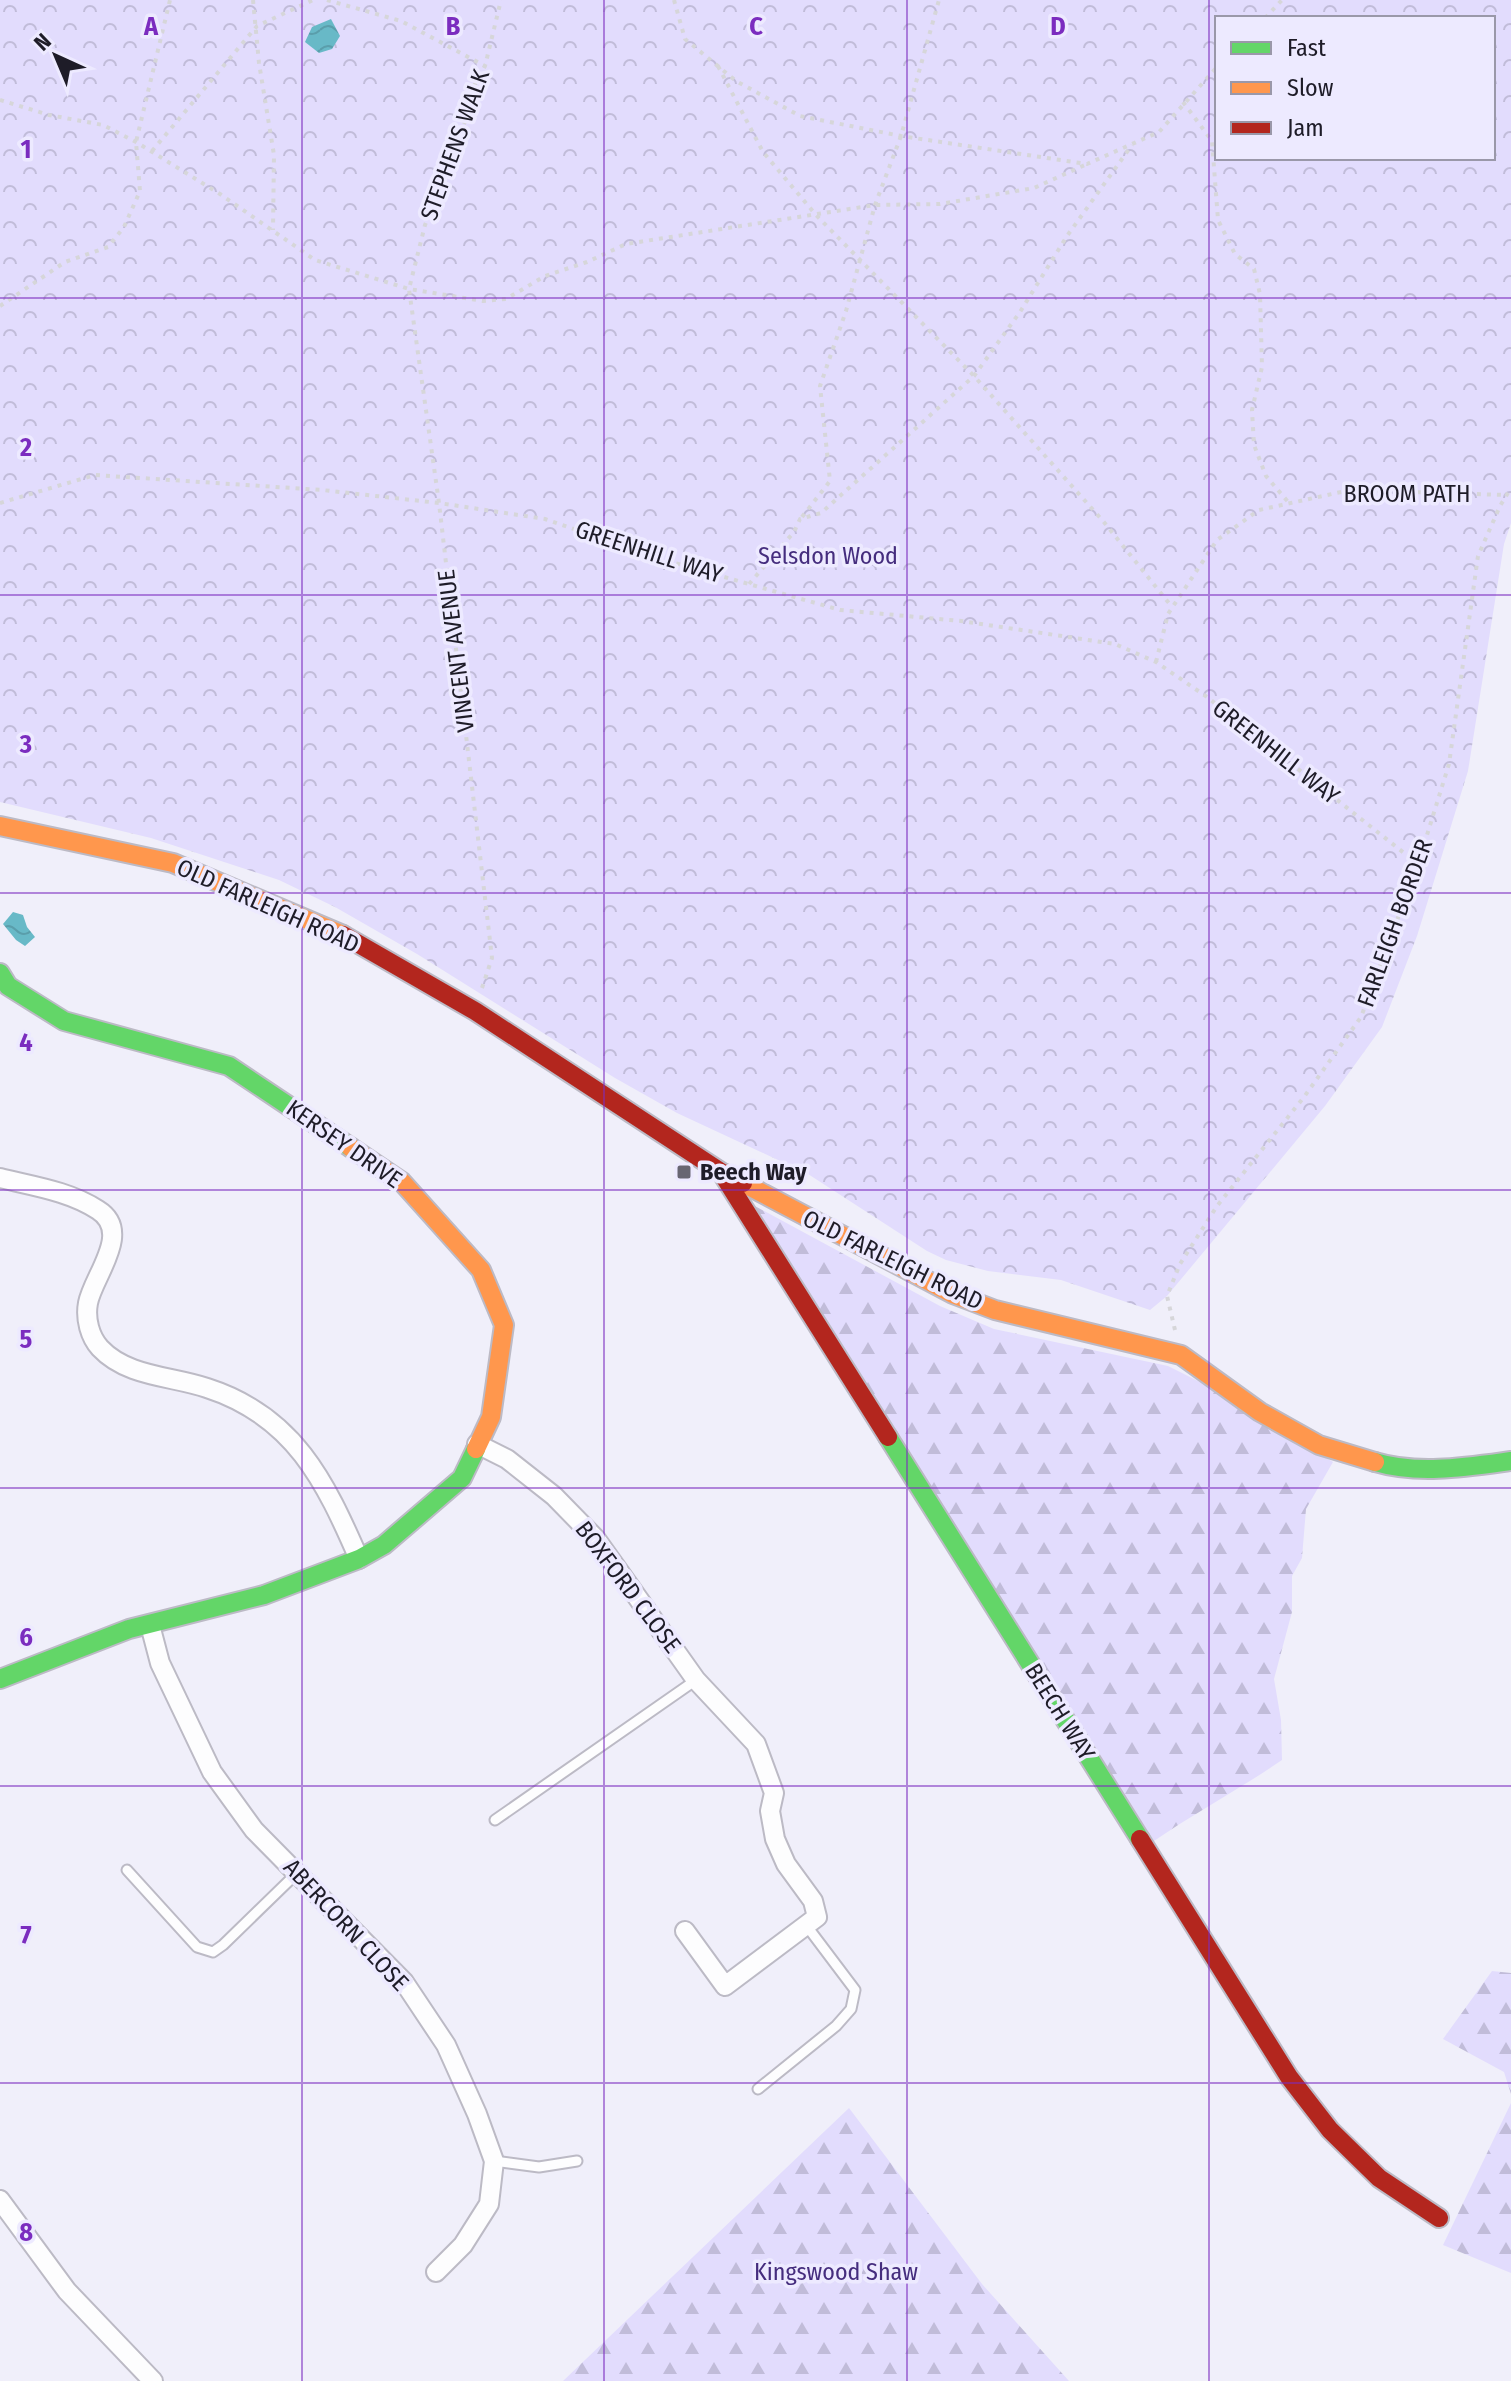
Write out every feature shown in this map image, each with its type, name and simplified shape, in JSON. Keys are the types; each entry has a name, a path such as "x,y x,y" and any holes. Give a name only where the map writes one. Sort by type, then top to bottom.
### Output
{"street":[{"name":"OLD FARLEIGH ROAD","path":"0,826 173,863 334,930 475,1011 721,1172 967,1299 995,1310 1181,1355 1260,1412 1319,1445 1386,1465 1454,1469 1511,1461"},
{"name":"KERSEY DRIVE","path":"0,973 8,986 64,1021 229,1066 402,1182 481,1270 504,1325 491,1417 462,1478 384,1545 359,1559 264,1595 129,1629 0,1679"},
{"name":"BEECH WAY","path":"721,1172 1289,2077 1330,2130 1379,2178 1439,2218"},
{"path":"0,1178 60,1193 99,1210 109,1220 113,1233 105,1265 88,1303 90,1334 97,1344 120,1363 155,1376 208,1388 232,1399 281,1430 299,1448 325,1484 359,1559"},
{"name":"BOXFORD CLOSE","path":"477,1444 507,1459 554,1496 596,1539 696,1680 756,1744 774,1793 770,1811 775,1839 786,1864 813,1901 817,1917 806,1925"},
{"name":"ABERCORN CLOSE","path":"150,1625 160,1663 212,1772 254,1830 404,1982 446,2045 477,2114 494,2161 489,2204 463,2245 436,2272"},
{"path":"685,1931 725,1986 806,1925"},
{"path":"0,2200 67,2291 153,2381"}],"lane":[{"path":"495,1820 696,1680"},
{"path":"127,1870 197,1947 213,1952 298,1872"},
{"path":"758,2089 836,2026 851,2009 855,1990 806,1925"},
{"path":"494,2161 539,2167 577,2161"}],"path":[{"path":"0,306 65,262 108,247 124,227 140,191 136,142 170,0"},
{"path":"253,0 259,63 274,155 273,230"},
{"path":"152,151 257,26 313,0"},
{"path":"327,0 401,21 485,66"},
{"name":"STEPHENS WALK","path":"409,289 425,225 466,119 474,86 485,66 501,0"},
{"path":"674,0 685,39 736,81 800,116 901,136 1087,164"},
{"path":"749,584 794,532 800,519 830,481 820,386 875,205 901,136 939,0"},
{"path":"1267,16 1282,0"},
{"path":"718,66 763,152 816,215 974,376 1103,521 1172,607"},
{"path":"0,100 49,115 103,125 152,151 315,260 409,289 483,301 506,299 545,276 587,262 626,244 875,205 940,204 1034,188 1159,132 1215,69"},
{"path":"1183,102 1212,141 1218,220 1235,254 1254,269 1260,294 1262,367 1252,410 1254,445 1266,476 1289,503"},
{"path":"800,519 821,513 974,376 1133,143"},
{"name":"VINCENT AVENUE","path":"409,289 439,503 492,958 475,1011"},
{"name":"GREENHILL WAY","path":"0,503 95,475 322,490 439,503 545,519 654,557 840,610 961,621 1115,644 1156,662 1207,697 1418,864"},
{"name":"FARLEIGH BORDER","path":"1181,1355 1167,1296 1180,1264 1217,1206 1304,1097 1361,1017 1418,864 1449,764 1478,556 1511,488"},
{"name":"BROOM PATH","path":"1156,662 1168,614 1217,540 1259,510 1350,490 1506,495"}],"green space":[{"name":"Selsdon Wood","path":"0,0 1511,0 1511,523 1504,544 1468,771 1417,936 1382,1027 1325,1106 1167,1296 1150,1310 1061,1280 988,1271 946,1260 927,1251 808,1174 677,1113 615,1078 417,954 335,907 279,880 151,838 0,802"},
{"path":"753,1205 940,1306 994,1329 1168,1366 1206,1385 1333,1462 1306,1509 1302,1558 1292,1576 1292,1612 1274,1679 1281,1720 1282,1760 1154,1841"},
{"path":"1492,1971 1511,1973 1511,2094 1504,2072 1443,2039"},
{"path":"1511,2103 1511,2273 1443,2245"},
{"name":"Kingswood Shaw","path":"849,2108 982,2284 1069,2381 563,2381"}],"water":[{"path":"331,19 340,36 332,49 319,53 305,42 312,27"},
{"path":"13,912 23,915 35,937 25,946 3,924"}],"traffic: fast":[{"path":"0,973 8,986 64,1021 229,1066 350,1147"},
{"path":"888,1437 1140,1839"},
{"path":"0,1679 129,1629 264,1595 359,1559 384,1545 462,1478 476,1449"},
{"path":"1375,1462 1425,1469 1511,1461"}],"traffic: slow":[{"path":"0,826 173,863 343,935"},
{"path":"350,1147 402,1182 481,1270 504,1325 491,1417 476,1449"},
{"path":"743,1183 953,1294 995,1310 1181,1355 1260,1412 1319,1445 1375,1462"}],"traffic: jam":[{"path":"343,935 475,1011 721,1172 743,1183"},
{"path":"723,1175 888,1437"},
{"path":"1140,1839 1289,2077 1330,2130 1379,2178 1439,2218"}],"place":[{"name":"Beech Way","path":"684,1172"}]}
